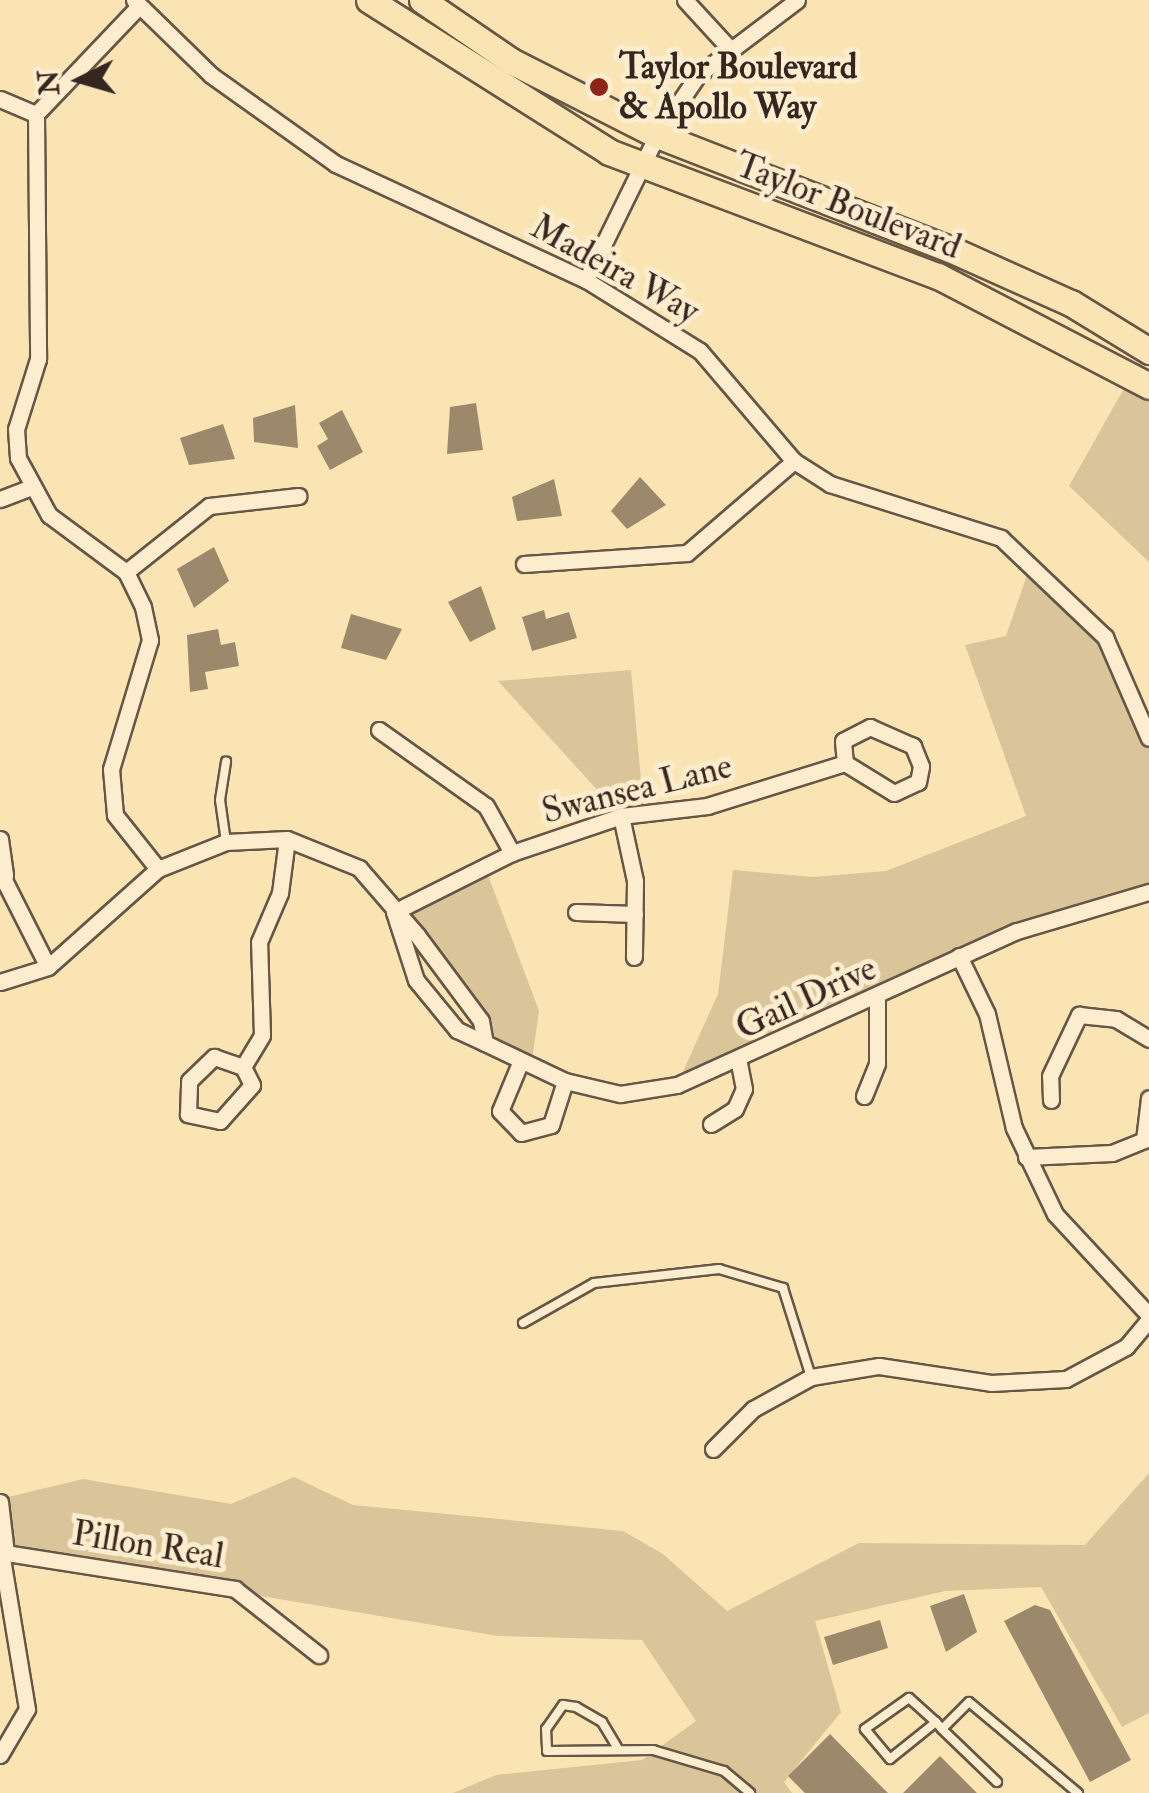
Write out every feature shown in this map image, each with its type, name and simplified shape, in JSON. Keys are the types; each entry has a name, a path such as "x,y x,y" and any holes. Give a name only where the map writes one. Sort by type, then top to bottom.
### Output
{"main road":[{"name":"Taylor Boulevard","path":"369,0 496,86 643,165 938,276 1149,386"},
{"name":"Taylor Boulevard","path":"422,0 512,61 657,135 950,249 1071,303 1149,350"}],"street":[{"path":"686,0 730,49"},
{"path":"586,280 657,135 698,76 797,0"},
{"path":"136,3 36,114 38,359 16,429 32,487 49,516 126,572 150,640 110,769 115,815 158,870"},
{"name":"Madeira Way","path":"136,3 211,76 336,164 586,280 700,351 794,462 830,484 1001,538 1105,636 1149,738"},
{"path":"0,98 36,114"},
{"path":"524,564 687,552 794,462"},
{"path":"0,500 32,487"},
{"path":"126,572 210,506 298,496"},
{"path":"870,727 913,746 921,766 918,782 894,792 844,763 842,740 870,727"},
{"path":"379,730 486,806 512,853"},
{"name":"Swansea Lane","path":"394,912 512,853 621,816 707,806 844,763"},
{"path":"621,816 635,914 634,958"},
{"path":"0,839 3,874 48,967"},
{"path":"243,1067 262,1035 260,942 280,893 287,839"},
{"name":"Gail Drive","path":"0,982 48,967 158,870 226,842 287,839 359,868 481,1021 485,1043"},
{"name":"Gail Drive","path":"394,912 416,980 458,1030 520,1063 565,1081 620,1094 739,1064 959,956 1085,906 1149,892"},
{"path":"576,912 635,914"},
{"path":"713,1448 753,1409 811,1378 879,1366 991,1383 1066,1378 1126,1347 1149,1318 1055,1214 1026,1158 986,1014 959,956"},
{"path":"864,1096 876,1063 877,998"},
{"path":"1051,1100 1050,1076 1079,1015 1116,1018 1149,1039"},
{"path":"214,1057 243,1067 252,1085 220,1121 188,1114 189,1081 214,1057"},
{"path":"520,1063 500,1110 521,1132 552,1126 565,1081"},
{"path":"711,1124 735,1109 744,1090 739,1064"},
{"path":"1026,1158 1112,1153 1146,1142 1149,1098"},
{"path":"0,1502 3,1552 27,1709 0,1754"},
{"name":"Pillon Real","path":"3,1552 235,1589 319,1655"}],"lane":[{"path":"226,760 220,800 226,842"},
{"path":"523,1323 594,1284 719,1269 783,1288 811,1378"},
{"path":"998,1782 939,1725 909,1698 865,1729 890,1759 939,1725 969,1702 1078,1793"},
{"path":"617,1746 602,1722 576,1707 563,1705 546,1729 547,1751 617,1746 724,1772 750,1793"}],"shaded area":[{"path":"1131,376 1149,386 1149,562 1069,486"},
{"path":"1031,563 1105,637 1149,738 1149,892 1085,906 677,1085 718,994 733,870 813,877 886,871 1026,816 965,645 1006,636"},
{"path":"631,670 644,813 621,816 498,681"},
{"path":"485,867 539,1011 531,1067 485,1043 481,1021 394,912"},
{"path":"1149,1473 1149,1713 1122,1727 1041,1587 945,1591 815,1621 841,1712 784,1782 792,1793 453,1793 496,1775 642,1760 696,1721 642,1640 498,1636 6,1553 0,1499 83,1479 231,1504 294,1477 353,1505 623,1531 663,1554 727,1611 859,1543 1085,1545"}],"building":[{"path":"476,403 483,450 447,454 450,407"},
{"path":"295,405 298,448 254,442 253,418"},
{"path":"342,410 363,452 330,470 317,446 328,439 319,423"},
{"path":"223,424 235,459 189,465 180,438"},
{"path":"640,477 666,505 627,529 611,511"},
{"path":"554,479 562,516 517,521 512,497"},
{"path":"214,547 229,581 194,608 177,569"},
{"path":"481,586 496,629 470,642 448,602"},
{"path":"544,610 546,619 569,612 577,638 532,651 522,617"},
{"path":"351,614 402,629 386,660 341,648"},
{"path":"218,629 221,645 235,642 239,666 205,672 208,689 190,692 187,635"},
{"path":"964,1594 977,1632 946,1652 930,1606"},
{"path":"1035,1605 1050,1610 1131,1760 1090,1782 1004,1621"},
{"path":"880,1620 888,1648 833,1665 824,1637"},
{"path":"830,1734 888,1793 805,1793 788,1776"},
{"path":"940,1756 977,1793 903,1793"}],"place":[{"name":"Taylor Boulevard & Apollo Way","path":"599,87"}]}
